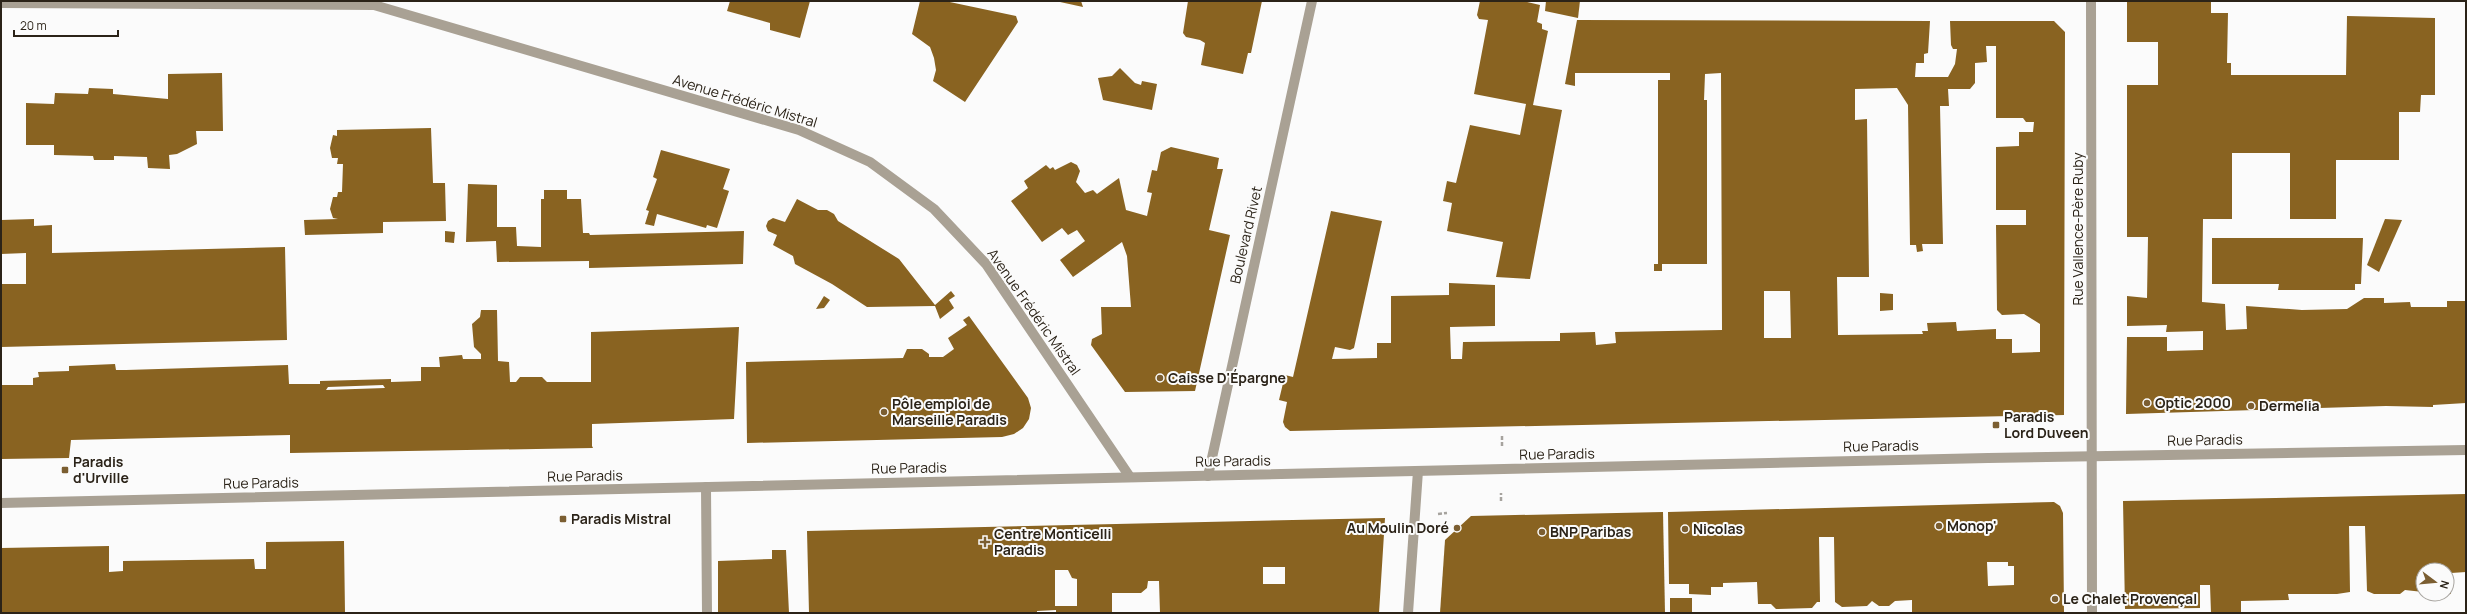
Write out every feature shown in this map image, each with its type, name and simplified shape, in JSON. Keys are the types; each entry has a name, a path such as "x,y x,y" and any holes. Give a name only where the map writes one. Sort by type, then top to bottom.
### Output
{"street":[{"name":"Boulevard Rivet","path":"1208,476 1312,1"},
{"name":"Rue Vallence-Père Ruby","path":"2091,1 2093,456 2092,613"},
{"path":"1,3 261,3"},
{"name":"Avenue Frédéric Mistral","path":"261,3 374,3 799,130 870,162 934,209 986,264 1130,477"},
{"name":"Rue Paradis","path":"1,503 2093,456 2466,450"},
{"path":"1408,613 1418,471"},
{"path":"706,487 708,613"}],"building":[{"path":"730,1 810,1 800,38 770,30 770,23 727,11"},
{"path":"920,1 945,1 1016,16 1018,22 965,102 933,81 936,70 930,47 912,34"},
{"path":"1060,1 1081,1 1083,7 1060,2"},
{"path":"1188,1 1262,1 1251,53 1248,53 1243,74 1201,65 1205,43 1200,40 1186,37 1183,33"},
{"path":"1480,1 1523,1 1540,5 1537,22 1542,24 1542,29 1548,31 1533,105 1562,110 1530,279 1496,277 1503,242 1447,231 1452,203 1443,201 1447,181 1456,183 1470,125 1520,135 1526,104 1474,94 1488,20 1479,19 1477,15"},
{"path":"1546,1 1580,1 1578,18 1545,11"},
{"path":"2127,1 2211,1 2211,13 2228,13 2227,63 2231,63 2231,75 2346,75 2347,16 2435,18 2435,95 2421,95 2420,112 2399,112 2399,160 2336,160 2336,219 2290,219 2290,153 2232,153 2232,219 2203,219 2202,302 2225,304 2226,330 2247,329 2246,306 2302,310 2347,309 2364,298 2384,298 2384,303 2410,302 2411,307 2447,307 2447,301 2466,301 2466,403 2433,405 2433,407 2386,406 2126,414 2127,337 2167,337 2167,351 2203,350 2203,331 2166,332 2167,325 2127,326 2127,296 2147,298 2148,237 2127,237 2127,85 2158,85 2158,42 2127,42"},
{"path":"1577,20 1930,21 1928,53 1924,54 1924,63 1916,63 1915,77 1948,77 1955,64 1957,49 1953,49 1951,45 1950,21 2054,21 2065,32 2064,415 1290,431 1285,427 1283,422 1287,402 1279,400 1285,375 1293,377 1331,211 1382,221 1354,348 1350,350 1335,347 1332,359 1377,358 1377,343 1391,343 1391,296 1449,295 1449,283 1495,285 1495,326 1450,327 1451,359 1462,359 1463,342 1560,341 1560,333 1595,332 1596,345 1616,343 1615,332 1722,330 1721,73 1705,74 1704,100 1707,100 1707,264 1662,264 1662,271 1654,271 1654,264 1658,264 1658,80 1670,80 1670,73 1575,73 1575,86 1565,84","holes":["1986,46 1996,46 1996,118 2023,118 2026,122 2034,122 2033,132 2019,132 2019,146 1996,147 1996,210 2026,210 2026,225 1996,225 1997,310 2002,315 2024,314 2040,324 2040,352 2012,353 2012,339 1996,339 1996,329 1957,331 1956,322 1927,323 1928,331 1922,331 1923,334 1838,335 1837,277 1869,277 1867,119 1855,120 1855,89 1897,88 1908,105 1910,245 1916,245 1917,252 1923,251 1922,244 1943,244 1940,106 1949,106 1948,89 1970,89 1975,83 1975,63 1987,62","1764,291 1790,291 1791,338 1764,338"]},
{"path":"1120,68 1135,83 1141,85 1142,81 1157,84 1152,110 1103,100 1098,78 1112,76"},
{"path":"222,73 223,131 196,131 197,144 177,154 169,155 170,169 148,168 147,157 114,156 114,160 94,160 93,156 54,155 54,145 26,145 26,103 54,104 55,93 88,94 89,88 113,89 113,94 168,99 168,74"},
{"path":"431,128 433,183 445,183 446,221 383,222 383,233 305,235 304,220 338,219 333,218 330,209 333,197 337,197 338,192 342,192 343,164 337,164 338,158 332,158 330,148 333,135 337,136 337,130"},
{"path":"1171,147 1219,158 1217,169 1223,169 1209,230 1230,235 1195,391 1125,392 1091,345 1092,339 1102,334 1101,307 1131,307 1127,256 1122,242 1073,277 1060,260 1085,241 1077,230 1068,235 1062,228 1042,242 1011,201 1028,188 1024,181 1046,165 1050,169 1053,167 1055,170 1071,162 1077,165 1080,171 1076,182 1085,193 1093,190 1097,194 1119,178 1126,210 1147,216 1152,193 1147,192 1152,170 1157,171 1161,152"},
{"path":"661,150 730,169 723,189 729,191 717,228 707,225 706,228 657,214 654,226 645,224 649,211 646,210 657,179 653,177"},
{"path":"468,184 497,185 497,227 516,227 517,246 541,247 541,199 544,199 544,190 567,190 567,199 581,199 583,233 589,233 590,235 744,231 743,264 589,268 589,261 497,262 496,241 466,242"},
{"path":"797,199 818,210 827,210 834,214 838,221 899,259 935,305 951,291 955,296 949,300 954,308 940,319 935,306 867,307 832,284 795,264 793,256 773,245 777,235 768,231 766,226 768,221 773,218 785,222"},
{"path":"34,219 34,226 52,225 52,253 285,247 287,340 1,347 1,284 26,284 26,253 1,254 1,220"},
{"path":"2385,219 2402,220 2379,272 2367,265"},
{"path":"445,231 455,232 454,243 445,242"},
{"path":"2212,238 2363,238 2361,284 2355,284 2355,290 2278,290 2279,284 2212,284"},
{"path":"1880,293 1893,294 1893,310 1880,311"},
{"path":"824,296 830,300 824,308 816,309"},
{"path":"481,310 497,310 498,361 509,362 510,382 516,382 520,377 542,377 547,382 591,382 591,332 739,327 734,419 592,424 593,448 290,453 290,435 71,440 69,458 1,459 1,385 33,385 33,378 39,377 38,372 69,371 69,366 115,364 116,370 288,365 289,384 320,384 320,381 391,379 391,382 421,381 421,367 440,367 439,357 462,355 463,359 481,359 481,354 474,347 472,324 480,317","holes":["383,385 385,388 326,390 328,387"]},
{"path":"969,316 1028,398 1031,408 1029,419 1023,428 1014,434 1002,437 747,443 746,362 903,358 907,349 922,349 929,354 929,357 943,357 954,349 948,338 967,325 963,320"},
{"path":"2466,494 2466,572 2455,573 2455,562 2415,562 2415,591 2405,590 2400,594 2374,594 2367,591 2365,526 2349,526 2350,592 2337,594 2288,594 2289,600 2241,601 2241,613 2211,613 2210,585 2200,585 2200,608 2125,609 2123,501"},
{"path":"2054,502 2060,506 2063,513 2064,613 1912,613 1912,600 1895,601 1889,606 1879,606 1872,601 1867,606 1842,607 1835,602 1834,537 1819,537 1820,602 1817,602 1812,608 1776,609 1771,604 1758,604 1757,582 1723,583 1723,587 1711,587 1711,595 1689,594 1689,584 1669,584 1668,512","holes":["1987,562 2008,562 2008,566 2014,566 2014,585 1988,586"]},
{"path":"1663,512 1665,613 1440,613 1445,540 1471,516"},
{"path":"1385,518 1379,613 1160,613 1159,581 1148,581 1147,588 1141,593 1112,593 1112,613 1056,613 1056,610 1037,611 1037,613 809,613 807,531","holes":["1263,567 1285,567 1285,584 1263,584","1055,570 1068,570 1072,578 1077,579 1077,606 1055,606"]},
{"path":"344,541 345,613 1,613 1,548 109,546 109,572 123,571 123,561 254,559 255,569 266,569 266,542"},
{"path":"772,550 786,550 789,613 718,613 718,561 772,559"},
{"path":"1670,598 1692,598 1692,613 1670,613"}],"place":[{"name":"Caisse D'Épargne","path":"1160,378"},
{"name":"Optic 2000","path":"2147,403"},
{"name":"Dermelia","path":"2251,406"},
{"name":"Pôle emploi de Marseille Paradis","path":"884,412"},
{"name":"Paradis Lord Duveen","path":"1996,425"},
{"name":"Paradis d'Urville","path":"65,470"},
{"name":"Paradis Mistral","path":"563,519"},
{"name":"Monop'","path":"1939,526"},
{"name":"Au Moulin Doré","path":"1457,528"},
{"name":"Nicolas","path":"1685,529"},
{"name":"BNP Paribas","path":"1542,532"},
{"name":"Centre Monticelli Paradis","path":"985,542"},
{"name":"Le Chalet Provençal","path":"2055,599"}]}
